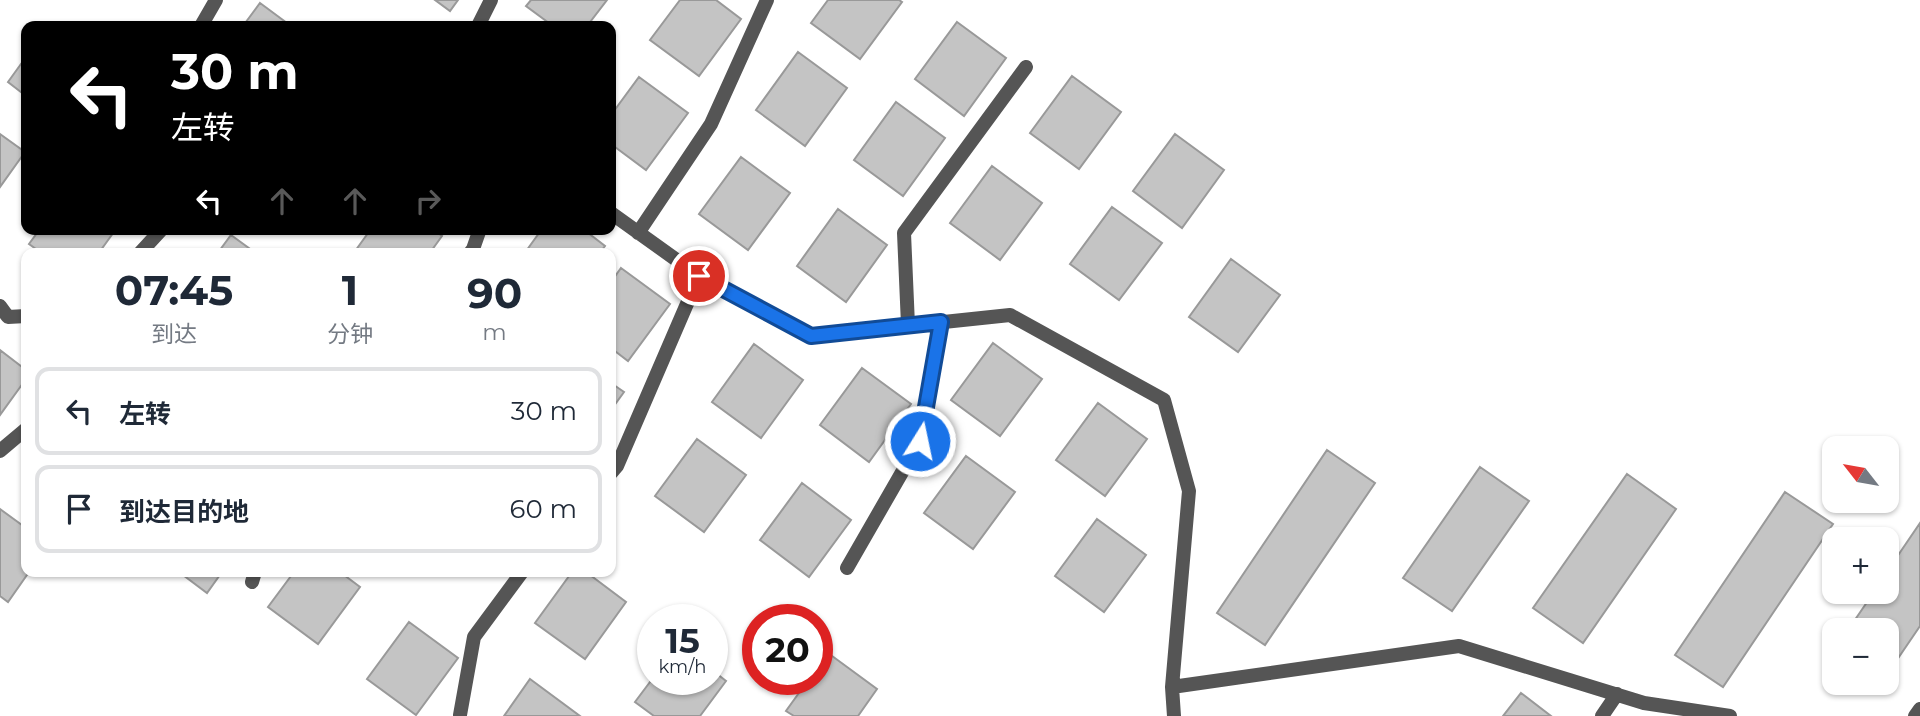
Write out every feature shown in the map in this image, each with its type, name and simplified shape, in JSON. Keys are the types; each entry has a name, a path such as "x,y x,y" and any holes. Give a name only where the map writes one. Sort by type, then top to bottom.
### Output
{"lane":[{"path":"204,21 216,0"},
{"path":"480,21 491,0"},
{"path":"638,233 711,124 767,0"},
{"path":"908,325 904,233 1026,67"},
{"path":"616,217 699,276 811,336 1010,314 1164,400 1189,491 1172,687 1174,716"},
{"path":"145,248 156,235"},
{"path":"616,467 699,276"},
{"path":"0,306 8,317 21,316"},
{"path":"847,568 920,441 941,322"},
{"path":"0,451 21,433"},
{"path":"460,715 474,637 518,577"},
{"path":"1172,687 1459,646 1644,703 1730,716"},
{"path":"1602,716 1617,694"},
{"path":"1915,716 1920,709"}],"building":[{"path":"435,0 458,0 450,11"},
{"path":"531,0 607,0 591,21 546,21 526,6"},
{"path":"680,0 716,0 741,19 699,76 650,40"},
{"path":"828,0 902,2 860,59 811,23"},
{"path":"260,3 284,21 247,21"},
{"path":"957,22 1006,58 964,116 915,79"},
{"path":"798,52 847,88 805,146 756,110"},
{"path":"21,64 21,92 8,82"},
{"path":"1072,76 1121,112 1079,169 1030,133"},
{"path":"639,77 688,113 646,170 616,148 616,108"},
{"path":"896,102 945,138 903,196 854,160"},
{"path":"0,134 21,149 21,158 0,187"},
{"path":"1175,134 1224,170 1182,228 1133,191"},
{"path":"741,157 790,193 748,250 699,214"},
{"path":"992,166 1042,203 1000,260 950,223"},
{"path":"1112,207 1162,243 1119,300 1070,264"},
{"path":"838,209 887,245 846,302 797,266"},
{"path":"36,235 112,235 102,248 35,248 29,244"},
{"path":"231,235 249,248 221,248"},
{"path":"367,235 442,236 433,248 357,248"},
{"path":"538,235 591,235 605,246 604,248 528,248"},
{"path":"1231,259 1280,295 1238,352 1189,317"},
{"path":"621,268 670,304 628,361 616,352 616,275"},
{"path":"993,343 1042,379 1000,436 951,400"},
{"path":"754,344 803,380 761,438 712,402"},
{"path":"0,350 21,366 21,386 0,415"},
{"path":"862,368 911,404 869,462 820,425"},
{"path":"616,386 624,392 616,403"},
{"path":"1098,403 1147,439 1105,496 1056,460"},
{"path":"697,439 746,475 704,532 655,496"},
{"path":"1327,450 1375,483 1265,645 1217,613"},
{"path":"966,456 1015,492 973,549 924,513"},
{"path":"1480,467 1529,501 1452,611 1403,578"},
{"path":"1627,474 1676,509 1583,643 1533,608"},
{"path":"802,483 851,520 809,577 760,540"},
{"path":"1785,492 1833,524 1831,527 1822,527 1822,540 1723,687 1675,655"},
{"path":"0,509 21,524 21,577 26,577 8,602 0,596"},
{"path":"1097,519 1146,555 1104,612 1055,576"},
{"path":"1920,523 1920,626 1899,657 1899,618 1856,618 1866,604 1899,604 1899,554"},
{"path":"186,577 218,577 207,593"},
{"path":"290,577 347,577 360,587 318,644 268,607"},
{"path":"568,577 593,577 626,602 585,659 535,623"},
{"path":"409,622 458,658 416,715 367,679"},
{"path":"833,657 877,689 858,716 794,716 786,711 798,695 833,695"},
{"path":"530,679 580,716 504,716"},
{"path":"1521,693 1551,716 1503,716"},
{"path":"640,695 716,695 700,716 654,716 635,702"}],"route":[{"path":"699,276 811,336 941,322 920,441"}]}
